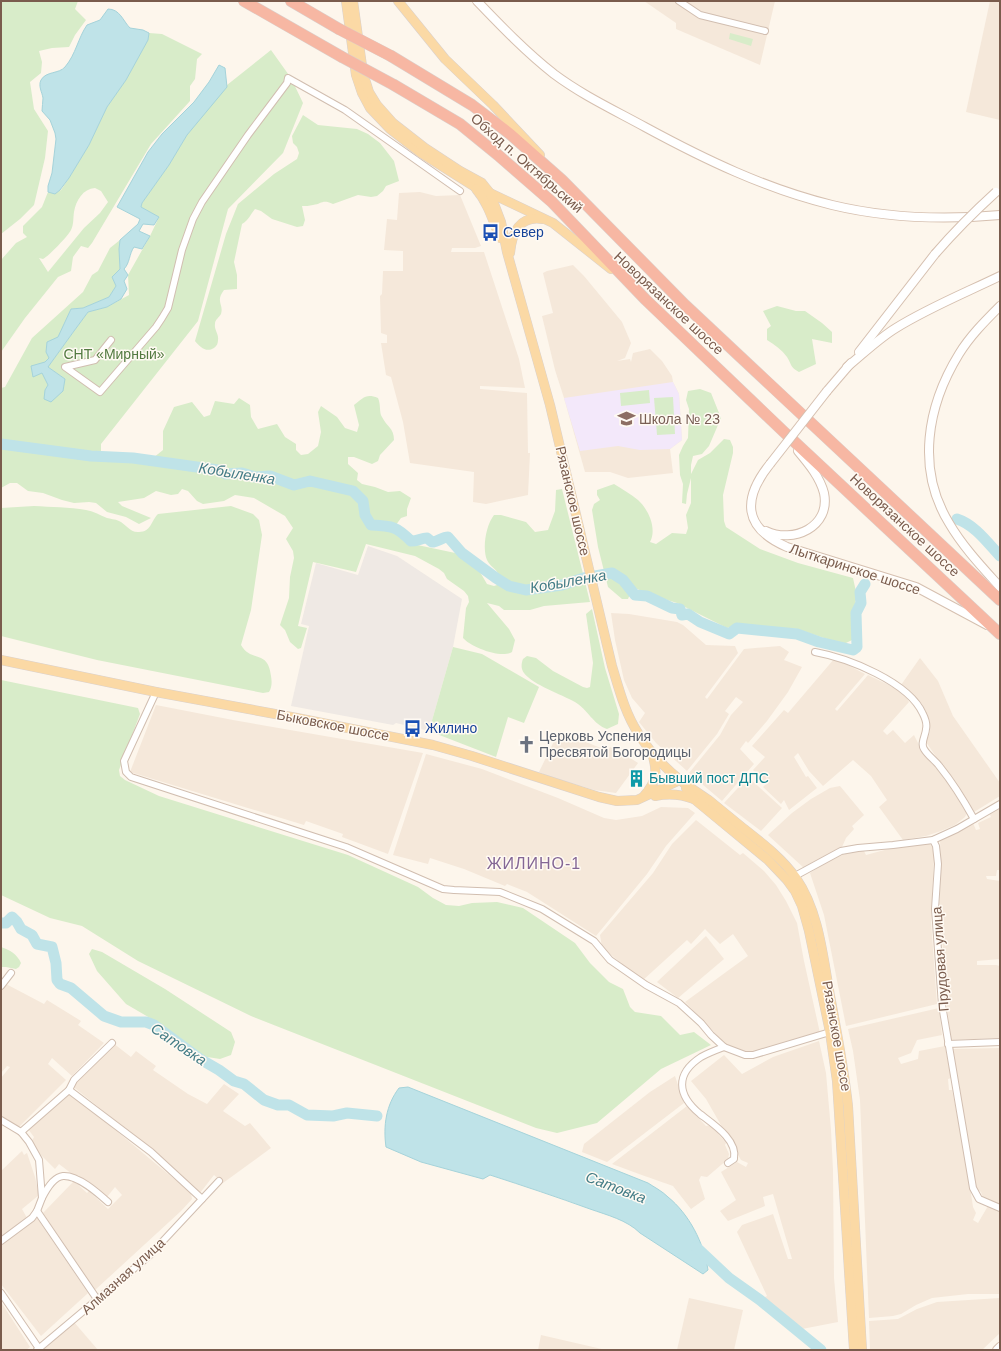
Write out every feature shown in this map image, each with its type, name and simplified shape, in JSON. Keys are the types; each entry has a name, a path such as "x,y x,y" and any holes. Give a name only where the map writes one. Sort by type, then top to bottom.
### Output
{"highway":[{"name":"Обход п. Октябрьский","path":"244,1 394,85 460,124 552,202 646,300"},
{"name":"Обход п. Октябрьский","path":"291,1 339,29 391,56 472,105 510,134 562,180 584,204"},
{"name":"Новорязанское шоссе","path":"584,204 685,305 1000,600"},
{"name":"Новорязанское шоссе","path":"646,300 997,632"}],"main road":[{"name":"Новорязанское шоссе","path":"346,1 356,75 362,93 370,108 390,129 421,153 475,188 490,193 544,219 563,230 646,300"},
{"path":"353,1 363,73 369,92 376,105 393,124 425,148 460,171 482,183 490,193"},
{"path":"398,1 445,59 508,122 562,180"},
{"path":"477,1 522,46 554,74 583,94 678,145 747,177 790,193 832,205 886,214 934,217 1000,215"},
{"name":"Рязанское шоссе","path":"475,188 482,196 507,252"},
{"name":"Лыткаринское шоссе","path":"997,632 916,587 778,543 754,521 750,500 757,481 827,391 848,367 935,254 954,232 998,191"},
{"name":"Рязанское шоссе","path":"490,193 501,222 507,252 550,405 612,666 620,694 629,717 651,752 680,780 710,801 776,855 795,876 802,887 816,924 846,1080 862,1350"},
{"path":"512,270 510,253 513,234 517,228 526,221 537,218 544,219"},
{"name":"Лыткаринское шоссе","path":"848,367 895,329 1000,276"},
{"path":"1000,306 979,328 960,353 948,375 939,395 932,417 929,453 932,482 938,502 948,523 963,544 1000,587"},
{"name":"Лыткаринское шоссе","path":"760,528 778,535 795,535 806,531 816,523 824,507 824,494 818,479 784,432"},
{"name":"Быковское шоссе","path":"1,660 156,692 403,738 472,756 599,797 617,801 642,799 680,780"},
{"path":"642,799 651,787 656,774 655,764 651,752"},
{"name":"Рязанское шоссе","path":"680,780 694,799 768,860 795,891 802,906 809,931 830,1032 837,1081 854,1350"},
{"path":"642,799 671,794 683,795 694,799"}],"street":[{"path":"679,1 700,15 765,31"},
{"path":"111,340 95,360 65,367 100,392 156,327 168,308 182,250 193,219 202,202 248,135 287,83 288,78 345,110 460,191"},
{"path":"815,652 844,659 869,671 900,687 917,702 927,728 923,742 923,749 940,767 964,800 974,818"},
{"path":"156,692 124,761 126,772 130,777 346,847 443,889 500,892 542,909 594,941 610,960 646,985 679,1003 724,1047 745,1055 753,1056 830,1032"},
{"path":"795,876 841,851 933,840 957,829 1000,804"},
{"name":"Прудовая улица","path":"933,840 936,846 938,864 935,909 942,1005 973,1188 979,1199 1000,1208"},
{"path":"1,986 11,973"},
{"path":"948,1044 1000,1042"},
{"path":"21,1132 69,1090 74,1080 112,1043"},
{"path":"724,1047 701,1057 686,1070 681,1083 684,1096 688,1101 700,1114 720,1130 730,1143 735,1155 734,1159 728,1163"},
{"path":"69,1090 150,1152 202,1199"},
{"path":"1,1120 21,1132 29,1142 39,1160 42,1198"},
{"path":"1,1241 32,1218 38,1211 42,1198 52,1183 63,1176 86,1184 108,1202"},
{"name":"Алмазная улица","path":"39,1349 149,1256 219,1181"},
{"path":"38,1211 97,1299"},
{"path":"1,1293 39,1349"}],"shaded area":[{"path":"644,1 775,1 760,65 676,29 676,23"},
{"path":"990,1 1000,1 1000,120 966,112"},
{"path":"420,192 436,196 460,195 481,246 475,248 452,248 451,252 484,252 519,359 525,388 480,386 480,389 527,393 528,453 530,453 528,495 486,504 473,502 474,472 410,463 403,422 391,377 386,375 381,343 387,343 387,335 381,333 380,296 382,294 383,271 403,271 403,251 384,250 387,219 397,220 399,193"},
{"path":"573,265 622,322 631,343 625,358 617,361 630,359 631,362 633,353 650,349 662,361 672,376 673,382 679,394 682,440 670,449 673,473 628,478 610,472 585,472 555,370 542,316 553,313 543,273"},
{"name":"Школа № 23","path":"673,382 679,394 682,440 670,449 640,450 618,446 580,451 564,398"},
{"path":"368,546 397,556 462,599 453,647 429,731 396,723 393,725 291,706 309,626 301,624 316,563 358,575"},
{"path":"611,613 629,614 677,622 683,625 706,645 735,646 738,653 705,697 707,699 744,649 780,646 789,652 784,660 802,667 788,692 767,721 748,743 746,741 740,749 754,764 722,801 689,773 720,735 731,715 743,702 736,697 725,711 729,714 717,734 687,771 656,743 639,722 645,713 632,698 624,680 615,640"},
{"path":"920,658 938,681 953,716 1000,783 1000,796 974,812 926,742 930,733 930,726 922,704 901,685"},
{"path":"834,659 865,674 835,709 837,711 868,675 897,689 905,695 909,702 883,731 887,735 893,730 905,743 914,735 919,745 947,782 967,813 965,817 955,825 926,836 903,840 879,807 887,800 871,776 853,760 823,786 809,771 798,753 794,757 806,777 808,776 817,788 789,810 784,800 781,804 763,787 766,784 753,770 765,757 752,746 784,710 788,713"},
{"path":"156,705 423,753 388,854 342,837 343,834 306,821 304,825 130,772"},
{"path":"559,731 608,751 610,747 638,763 616,793 594,790 548,776 539,772"},
{"path":"426,754 482,769 558,798 604,818 616,820 642,816 661,807 688,808 695,813 666,846 647,874 596,936 527,892 507,884 505,886 464,869 430,858 428,864 393,855"},
{"path":"748,777 782,808 761,831 724,803"},
{"path":"840,786 864,815 852,826 854,829 846,838 842,847 804,868 768,835 792,813 811,799 830,788"},
{"path":"1000,807 1000,870 997,870 996,876 986,876 987,879 1000,881 1000,959 977,961 977,965 1000,966 1000,1038 951,1040 939,910 941,872 940,840 973,823 976,830 980,829 978,823 991,817 989,813"},
{"path":"696,820 740,855 743,853 764,871 776,885 786,901 797,923 820,1033 754,1053 742,1053 721,1042 715,1033 685,1002 748,956 733,934 720,944 705,929 691,944 687,940 642,981 602,947 600,935 653,873 672,844"},
{"path":"929,843 932,847 934,856 931,921 937,1004 846,1026 824,915 810,873 825,863 842,855 863,849 866,855 892,848"},
{"path":"706,936 724,959 678,998 657,982"},
{"path":"6,984 44,1004 47,1000 81,1021 78,1025 104,1043 72,1076 52,1058 48,1064 66,1080 20,1126 17,1126 1,1116 1,1078 10,1067 7,1066 1,1073 1,989"},
{"path":"939,1008 942,1035 917,1040 911,1053 898,1058 901,1064 918,1059 919,1051 945,1046 951,1078 948,1079 949,1090 952,1090 973,1207 976,1213 973,1220 978,1223 988,1206 1000,1211 1000,1294 968,1294 932,1298 901,1314 869,1318 860,1100 853,1051 848,1029"},
{"path":"819,1041 826,1073 831,1130 834,1278 838,1322 802,1329 784,1317 763,1298 767,1296 737,1232 742,1225 773,1214 788,1259 792,1259 773,1194 763,1197 765,1206 728,1221 720,1211 736,1200 721,1172 737,1162 746,1167 748,1163 741,1160 706,1099 691,1081 724,1055 742,1074 773,1057"},
{"path":"113,1043 131,1057 136,1051 156,1066 153,1070 188,1094 207,1104 224,1084 239,1094 223,1111 245,1126 250,1123 271,1148 223,1183 214,1175 200,1193 162,1158 71,1085"},
{"path":"1000,1048 1000,1206 983,1198 981,1192 975,1187 953,1049"},
{"path":"675,1076 684,1103 607,1162 582,1152 584,1144 650,1092"},
{"path":"72,1094 191,1193 192,1199 181,1211 95,1290 43,1213 74,1181 87,1193 89,1191 108,1209 122,1195 115,1187 107,1197 78,1175 76,1177 59,1164 55,1169 40,1154 32,1141 34,1137 28,1129 65,1095"},
{"path":"687,1106 706,1126 711,1125 726,1143 725,1145 729,1154 728,1159 707,1177 701,1176 699,1180 705,1199 691,1209 673,1186 612,1164"},
{"path":"22,1151 24,1155 27,1153 39,1195 22,1209 27,1218 1,1237 1,1171"},
{"path":"37,1218 88,1293 41,1336 1,1284 1,1243"},
{"path":"689,1298 743,1310 734,1350 677,1350"},
{"path":"1000,1298 1000,1333 982,1350 870,1350 869,1321 898,1319 917,1309 937,1302"},
{"path":"1,1302 30,1347 26,1350 1,1350"},
{"path":"73,1321 98,1350 44,1350 42,1348"},
{"path":"541,1335 606,1350 538,1350"}],"green space":[{"path":"1,1 78,1 75,9 86,20 75,35 69,47 52,48 39,51 42,62 41,73 30,82 34,109 48,131 45,158 34,205 20,219 1,234"},
{"path":"149,33 162,34 202,54 197,59 195,79 190,86 190,101 151,144 92,243 88,248 81,246 73,257 71,271 58,277 25,318 1,352 1,260 16,243 27,237 23,233 23,226 42,207 48,192 55,193 61,190 89,145 107,107 126,80 148,40","holes":["95,188 101,191 108,202 100,213 84,228 48,272 39,258 43,259 46,257 58,246 71,230 78,199 87,190"]},
{"path":"730,33 753,39 751,46 729,39"},
{"name":"СНТ «Мирный»","path":"271,50 291,78 303,103 283,153 228,209 198,321 101,444 101,451 109,461 148,462 163,450 163,431 174,407 192,402 204,417 210,415 215,401 234,404 239,398 250,405 251,417 258,429 277,424 285,437 296,444 296,450 301,455 308,454 318,446 321,432 318,412 321,406 337,417 345,428 357,432 359,425 354,405 362,398 368,396 378,398 381,415 392,430 394,440 380,455 378,461 372,464 354,457 348,457 348,464 358,473 357,480 362,484 388,492 400,491 411,498 407,509 407,516 401,518 393,529 408,543 460,554 480,572 487,584 494,586 500,584 500,579 497,572 487,560 485,549 487,530 491,519 494,515 501,515 526,522 535,532 548,530 555,511 556,490 562,489 590,602 544,606 530,610 504,610 499,606 487,603 509,629 515,640 512,652 507,654 486,651 472,645 463,638 466,608 469,602 468,596 464,591 447,579 444,573 439,569 415,556 366,544 356,572 313,562 298,626 307,628 301,648 298,649 290,642 285,630 280,625 289,598 290,577 294,558 293,551 286,539 293,528 285,516 254,498 235,495 224,501 203,504 197,501 188,491 182,489 178,494 171,495 156,491 144,498 118,502 122,506 151,518 139,524 126,517 107,512 96,503 74,503 62,500 43,493 28,491 17,483 10,483 1,488 1,388 5,387 32,338 83,292 92,275 98,271 110,248 120,240 120,269 112,277 116,286 109,297 83,308 71,309 49,358 44,365 43,374 48,385 45,390 65,379 48,367 88,312 107,307 129,295 128,275 159,217 141,207 142,203 169,165 187,135 227,85"},
{"path":"303,115 318,125 357,129 368,134 380,143 394,161 399,181 386,186 377,196 371,197 358,195 333,204 324,202 302,206 305,220 303,226 297,227 272,219 261,211 255,209 248,219 242,224 234,262 237,275 237,289 224,290 220,297 222,311 215,322 218,343 211,349 203,349 195,341 226,234 238,204 274,174 297,159 299,153 297,147 293,143 292,136"},
{"path":"777,306 796,311 805,311 832,332 832,343 812,339 816,364 799,372 793,367 783,352 767,340 767,329 771,326 763,311"},
{"path":"700,389 711,393 721,418 709,446 702,454 693,456 691,474 698,460 710,453 724,439 730,440 733,447 733,453 723,495 724,521 726,527 760,549 798,563 853,578 857,596 853,612 854,634 852,640 846,643 839,643 797,629 737,625 727,628 677,603 648,594 633,587 628,599 622,599 608,587 598,547 592,510 594,504 600,500 597,495 597,490 614,484 638,500 646,509 651,520 653,531 650,542 656,544 672,533 686,534 688,528 686,515 691,503 691,478 686,504 682,503 683,484 680,475 679,455 688,438 689,409 686,400 688,391"},
{"path":"649,390 650,403 621,406 620,393"},
{"path":"673,397 675,434 657,435 654,398"},
{"path":"34,506 89,511 119,521 136,532 143,532 146,530 158,514 231,506 253,514 259,520 262,535 251,610 241,645 249,654 263,659 266,662 272,680 269,692 263,693 97,660 1,636 1,508"},
{"path":"592,609 605,668 619,714 618,724 607,729 594,721 575,702 548,689 528,677 522,668 523,659 527,656 536,658 553,671 583,687 590,687 593,663 586,614"},
{"path":"453,647 482,654 539,687 524,723 508,717 496,757 429,731"},
{"path":"1,680 138,708 140,714 119,770 120,776 125,780 159,796 348,855 418,887 446,905 459,906 472,903 497,902 523,908 575,943 590,963 609,982 623,989 630,1007 635,1012 661,1016 680,1035 694,1032 711,1045 661,1069 597,1123 557,1133 536,1128 251,1016 138,961 82,926 50,918 1,895"},
{"path":"1,947 10,951 17,957 21,963 19,967 16,969 1,967"},
{"path":"92,949 102,952 165,989 231,1032 235,1042 231,1055 220,1059 201,1056 150,1018 126,1004 97,971 89,954"}],"water":[{"path":"108,9 116,11 130,28 143,30 149,33 148,40 126,80 107,107 89,145 69,178 55,194 48,192 56,139 50,120 42,111 43,98 40,82 46,75 59,71 65,67 72,57 87,25 100,20"},
{"path":"219,65 225,68 227,87 187,135 169,165 142,203 141,207 159,217 154,225 143,224 139,231 150,236 142,249 134,247 124,269 128,275 124,281 127,289 121,299 107,307 88,312 48,367 65,379 63,391 51,402 44,399 45,390 48,385 42,373 33,377 31,366 45,362 49,358 46,352 47,342 58,337 71,309 83,308 109,297 116,286 112,277 120,269 120,240 138,224 140,219 117,207 148,152 162,134 194,102 209,82"},
{"path":"408,1087 648,1183 676,1204 689,1220 703,1250 708,1270 703,1274 640,1233 635,1228 610,1216 490,1175 483,1179 421,1162 386,1147 385,1124 388,1109 399,1088"}],"waterway":[{"name":"Кобыленка","path":"1,444 91,456 133,458 218,470 226,474 242,473 255,477 270,476 294,485 310,481 353,491 363,501 365,515 371,525 393,528 401,532 411,541 427,538 434,542 448,537 462,553 509,586 526,590 562,585 584,578 612,573 623,580 635,595 647,596 672,608 680,609 682,615 688,614 700,622 729,634 737,628 797,634 819,642 853,650 857,647 856,613 861,603 860,592 865,584"},
{"name":"Кобыленка","path":"957,519 975,530 1000,556"},
{"name":"Сатовка","path":"1,923 6,923 12,917 21,929 32,935 37,944 52,947 56,963 57,980 60,984 71,988 104,1016 121,1022 146,1022 154,1025 200,1059 234,1081 244,1084 264,1100 278,1105 289,1105 307,1115 333,1116 347,1113 377,1116"},
{"name":"Сатовка","path":"696,1247 729,1278 760,1300 821,1350"}],"place":[{"name":"Север","path":"490,232"},
{"name":"Школа № 23","path":"626,419"},
{"name":"Жилино","path":"412,728"},
{"name":"Церковь Успения Пресвятой Богородицы","path":"526,744"},
{"name":"Бывший пост ДПС","path":"636,778"}],"district":[{"name":"ЖИЛИНО-1","path":"534,863"}]}
